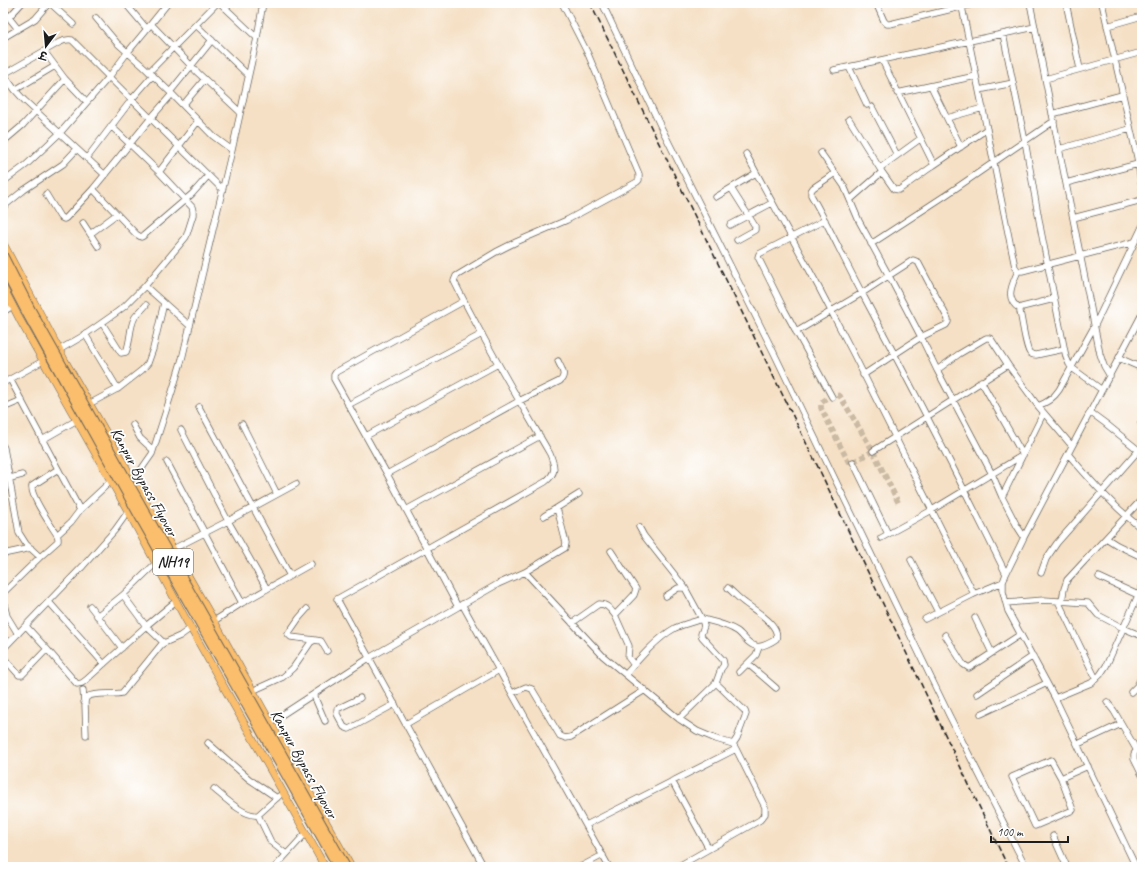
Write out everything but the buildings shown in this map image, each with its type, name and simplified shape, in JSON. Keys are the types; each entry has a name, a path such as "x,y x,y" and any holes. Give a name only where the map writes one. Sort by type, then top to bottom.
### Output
{"highway":[{"name":"Kanpur Bypass Flyover","path":"3,255 39,323 346,867"},
{"name":"Kanpur Bypass Flyover","path":"3,268 139,516 338,867"}],"main road":[{"path":"3,243 89,404 214,621 351,867"},
{"path":"3,287 325,867"}],"street":[{"path":"9,17 22,3"},
{"path":"3,38 35,19 49,3 73,24"},
{"path":"125,3 173,47 204,80 240,112"},
{"path":"3,182 26,165 60,133 109,77 127,52 168,3"},
{"path":"87,158 173,47 217,3"},
{"path":"220,3 257,38"},
{"path":"117,492 133,481 152,454 172,392 190,326 232,150 257,38 263,3"},
{"path":"484,867 337,598 549,479 552,475 554,463 498,364 454,281 456,276 496,252 567,220 639,180 640,177 593,66 562,3"},
{"path":"602,3 660,125 784,374 946,708 1026,867"},
{"path":"876,3 886,23 890,24 977,3"},
{"path":"944,3 946,10"},
{"path":"1030,3 1100,354 1104,366 1110,376"},
{"path":"1066,3 1080,68"},
{"path":"1102,3 1142,187"},
{"path":"962,6 1015,267 1018,271"},
{"path":"3,10 18,29"},
{"path":"1107,26 1142,16"},
{"path":"96,18 108,33 198,121 218,140 232,150"},
{"path":"196,24 248,75"},
{"path":"834,70 1035,27"},
{"path":"1003,34 1025,141 1064,349 1069,364 1072,368 1102,390"},
{"path":"105,175 35,111 4,77 65,39 72,40 222,189"},
{"path":"46,194 60,217 64,219 66,218 105,175 212,40"},
{"path":"44,51 65,79 87,102"},
{"path":"1045,79 1080,68 1142,52"},
{"path":"882,60 897,93 934,165"},
{"path":"15,90 55,66"},
{"path":"849,67 898,156"},
{"path":"897,93 976,76"},
{"path":"3,142 22,125 65,79"},
{"path":"183,105 204,80"},
{"path":"979,90 1013,83"},
{"path":"931,86 961,147"},
{"path":"1052,114 1122,95"},
{"path":"946,118 983,108"},
{"path":"849,119 881,170 894,188 899,190 987,129"},
{"path":"159,172 198,121"},
{"path":"871,244 1054,121"},
{"path":"59,350 86,334 125,306 145,286 183,242 188,233 193,215 192,207 159,172 111,126"},
{"path":"1059,149 1130,129"},
{"path":"850,200 881,170 920,139"},
{"path":"3,207 24,190 63,164 77,149"},
{"path":"821,153 844,186 859,221 921,337 936,370 1024,537"},
{"path":"746,154 831,311 974,594"},
{"path":"1066,183 1138,164"},
{"path":"835,172 811,191 811,195 965,490 1006,574"},
{"path":"716,197 756,173"},
{"path":"93,189 136,234 143,236 185,200 208,176"},
{"path":"731,188 756,228 737,240"},
{"path":"1073,218 1142,200"},
{"path":"730,225 772,202"},
{"path":"90,234 117,214"},
{"path":"825,220 760,254 758,257 796,332 832,396"},
{"path":"83,223 98,246"},
{"path":"1038,406 1048,402 1054,397 1072,368 1095,325 1142,226"},
{"path":"1018,271 1048,265 1134,242"},
{"path":"796,332 862,293 913,260 918,262 948,319 948,322 946,325 921,337 863,375"},
{"path":"1018,271 1010,294 1014,305 1020,309"},
{"path":"145,286 190,326"},
{"path":"1020,309 1022,307 1054,299"},
{"path":"464,301 336,372 334,378 426,548 499,670 610,867"},
{"path":"89,404 118,389 148,363 153,349 164,303"},
{"path":"102,323 121,353 126,352 133,323 136,316 146,305"},
{"path":"3,312 13,306"},
{"path":"1020,309 1027,345 1032,355 1064,349"},
{"path":"1136,867 1055,698 1008,611 1003,592 1003,582 1024,537 1142,314"},
{"path":"86,334 118,389"},
{"path":"348,405 482,334"},
{"path":"936,370 986,338 991,339 1043,414 1072,446"},
{"path":"1119,358 1142,368"},
{"path":"3,383 43,361"},
{"path":"387,474 562,379 564,373 558,361"},
{"path":"366,436 498,364"},
{"path":"873,451 1008,365"},
{"path":"10,379 80,510"},
{"path":"981,382 1023,455"},
{"path":"3,408 22,400"},
{"path":"199,407 290,576"},
{"path":"1041,574 1046,559 1057,543 1140,452 1090,412"},
{"path":"1002,497 1043,414"},
{"path":"42,440 77,420"},
{"path":"242,424 277,494"},
{"path":"133,425 140,438 153,450"},
{"path":"181,430 228,521 267,588"},
{"path":"406,510 540,436"},
{"path":"3,446 19,533 23,540 40,557"},
{"path":"1068,454 1102,493 1142,529"},
{"path":"881,538 932,510 1023,455"},
{"path":"167,462 242,602"},
{"path":"853,462 888,534"},
{"path":"3,593 58,541 57,535 31,490 32,486 58,468"},
{"path":"3,480 22,475"},
{"path":"57,535 71,522 80,510 111,481"},
{"path":"173,549 296,484"},
{"path":"3,649 83,566 110,535 141,494"},
{"path":"544,516 580,494"},
{"path":"1096,679 1060,601 1067,580 1142,499"},
{"path":"271,722 369,658 498,584 525,572 565,548 566,544 557,508"},
{"path":"640,527 644,536 686,588 702,618 704,626 701,634 702,636 724,662 716,683 679,719"},
{"path":"1106,538 1128,551 1142,557"},
{"path":"3,554 31,548"},
{"path":"611,551 636,589 634,595 615,615"},
{"path":"911,560 938,612"},
{"path":"97,616 156,564"},
{"path":"214,621 242,602 311,564"},
{"path":"525,572 572,624 604,656 679,719 697,731 733,744 736,749 765,807 765,814 760,820 710,849 688,864 677,867"},
{"path":"1099,577 1138,595"},
{"path":"925,619 974,594 1003,582"},
{"path":"1055,698 1091,683 1100,676 1142,587"},
{"path":"666,596 678,588 686,588"},
{"path":"626,674 666,634 676,628 702,618 731,628 738,632 751,644 758,647 776,639 777,633 775,628 728,588"},
{"path":"122,595 146,626 164,642"},
{"path":"3,600 7,616 18,634"},
{"path":"26,626 48,649 77,684 86,680 176,601"},
{"path":"1006,603 1025,601 1088,602 1098,615 1142,636"},
{"path":"49,602 104,664"},
{"path":"572,624 599,604 607,606 615,615 629,646 628,657 634,665"},
{"path":"90,606 122,648"},
{"path":"306,609 288,634 291,637 321,641 327,651"},
{"path":"975,618 992,653"},
{"path":"85,703 88,696 122,693 164,642 180,636 191,628"},
{"path":"945,634 963,664 966,667 971,667 1021,634"},
{"path":"252,691 287,674 311,642 315,640"},
{"path":"739,672 756,654 758,647"},
{"path":"3,657 19,675 22,675 48,649"},
{"path":"977,694 1033,656"},
{"path":"748,664 776,688"},
{"path":"406,724 499,670"},
{"path":"1131,692 1137,686 1142,676"},
{"path":"716,683 745,711 746,714 737,738 733,744"},
{"path":"981,714 1047,683"},
{"path":"1137,686 1142,694"},
{"path":"512,693 526,687 532,689 560,736 566,738 571,737 645,690"},
{"path":"83,690 86,735"},
{"path":"315,694 315,698 324,721"},
{"path":"360,698 337,709 337,714 344,727 349,729 395,704"},
{"path":"1107,702 1114,711 1136,749 1134,760 1142,775"},
{"path":"1078,744 1122,724"},
{"path":"208,743 249,779 277,798"},
{"path":"586,824 736,749"},
{"path":"1051,760 1061,778 1073,810 1035,826 1012,777 1051,760"},
{"path":"1061,778 1088,766"},
{"path":"672,781 710,849"},
{"path":"214,789 245,813 253,816 258,815 284,792"},
{"path":"258,815 271,842 286,854"},
{"path":"275,867 306,832"},
{"path":"1053,836 1067,867"},
{"path":"580,867 603,855"}],"tunnel":[{"path":"873,451 853,462 848,461 821,408 821,403 833,396 840,396 873,451 899,504"}],"railway":[{"path":"590,3 819,469 1008,867"}]}
